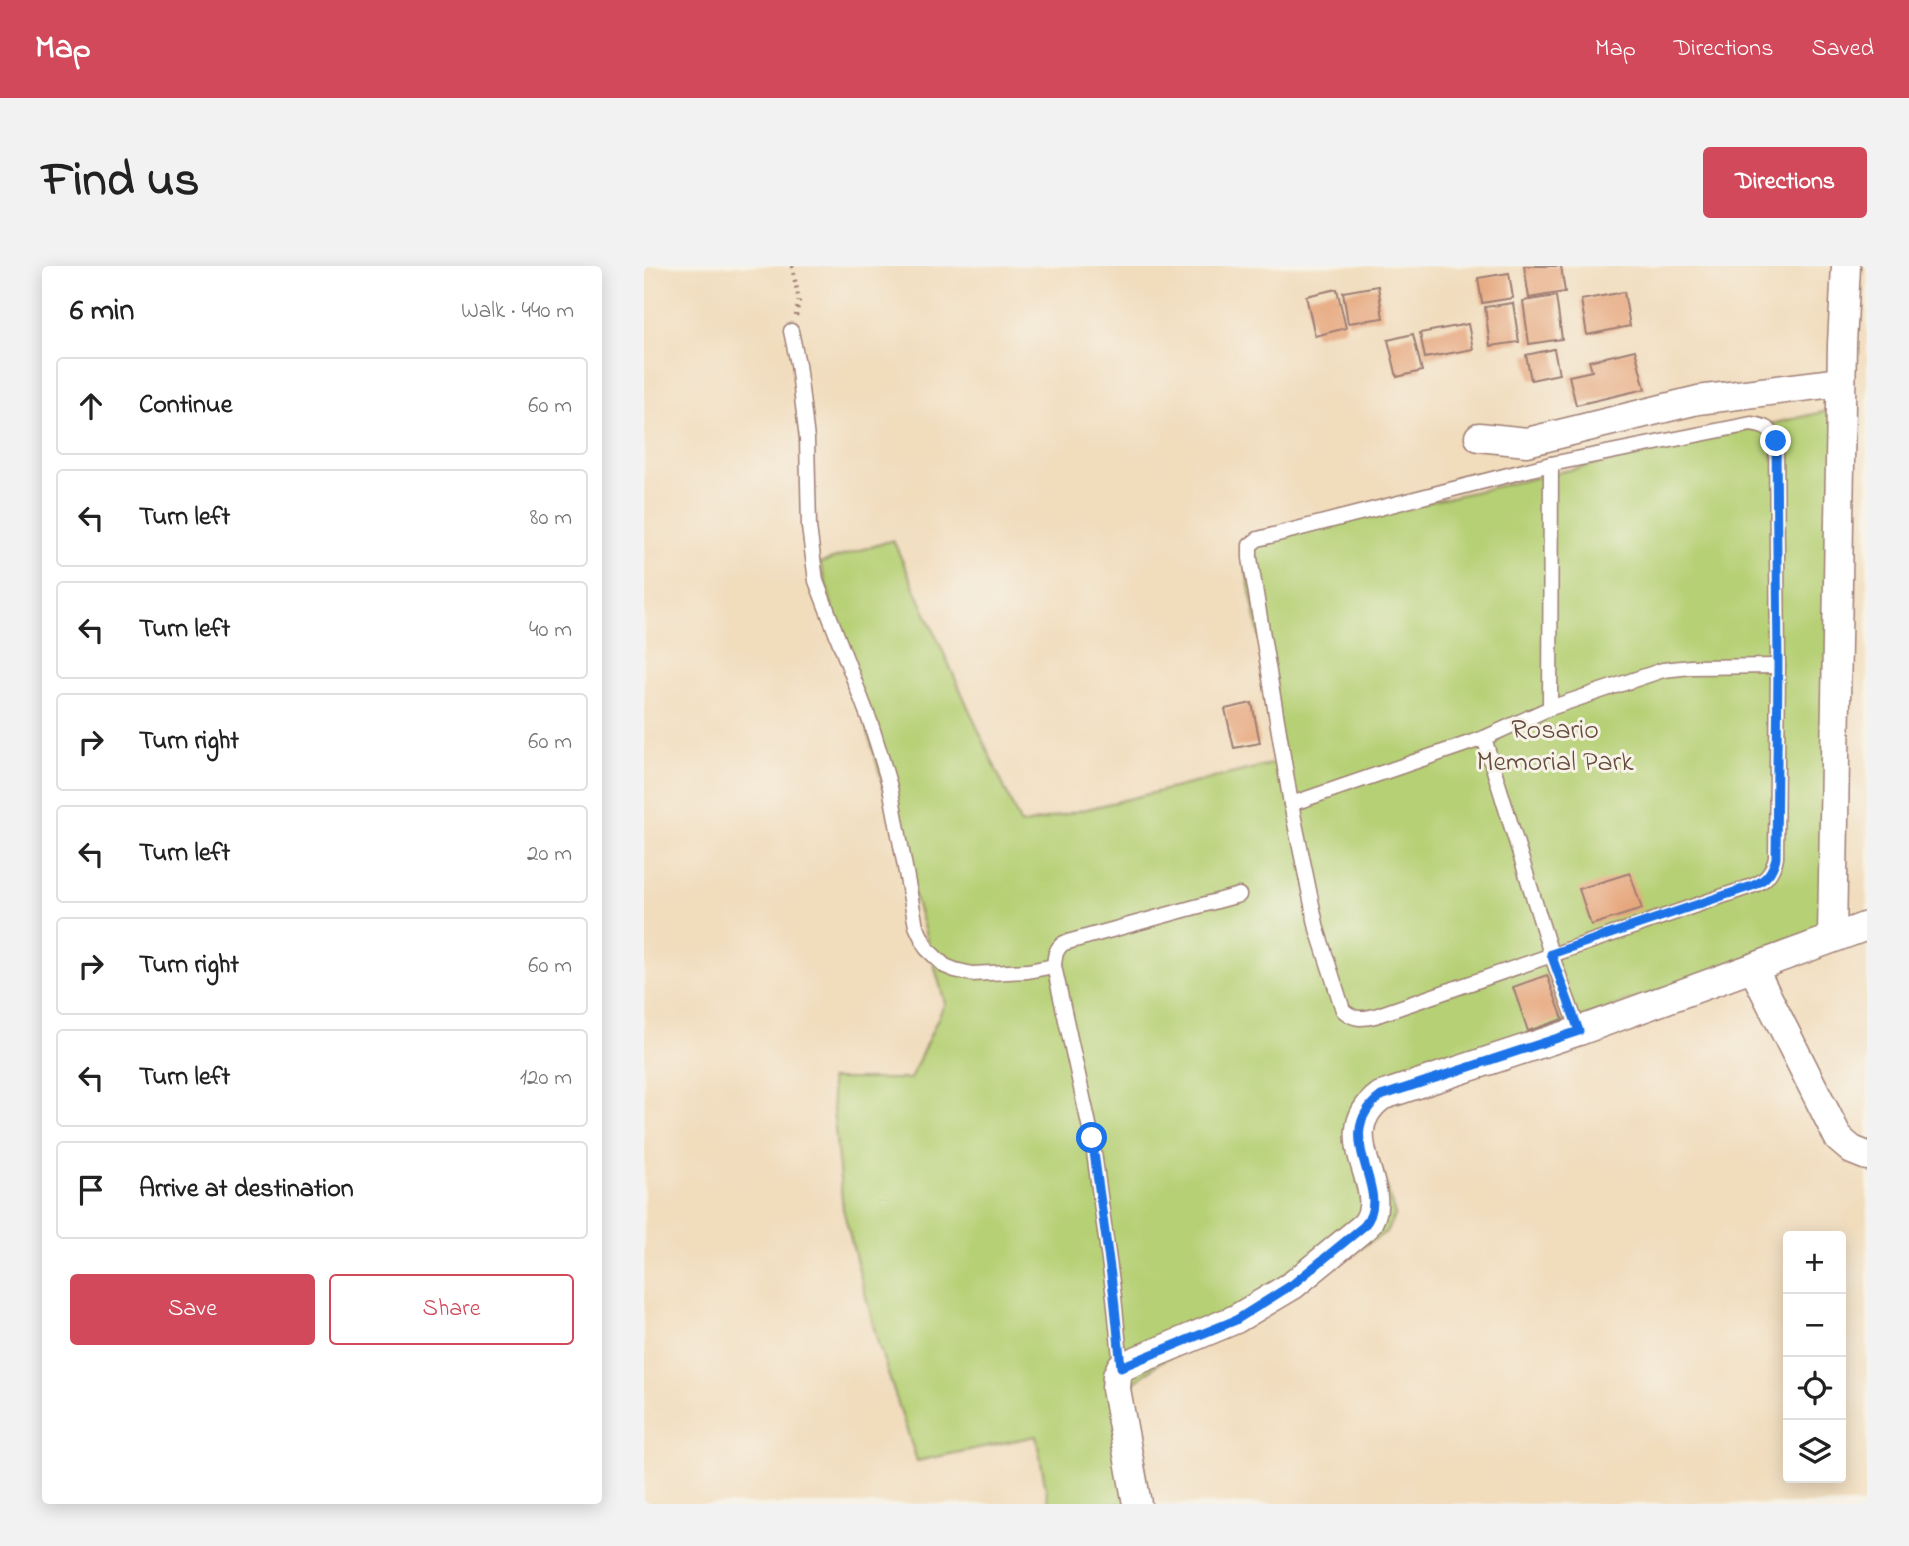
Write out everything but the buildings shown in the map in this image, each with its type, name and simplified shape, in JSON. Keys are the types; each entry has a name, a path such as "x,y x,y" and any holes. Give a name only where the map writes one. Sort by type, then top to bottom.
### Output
{"street":[{"path":"1832,938 1841,382 1846,266"},
{"path":"1479,437 1527,442 1698,400 1841,382"},
{"path":"1137,1504 1116,1389 1121,1367 1236,1320 1293,1284 1364,1226 1372,1217 1375,1202 1360,1141 1363,1115 1371,1103 1381,1096 1579,1031 1867,926"},
{"path":"1753,968 1839,1139 1852,1150 1867,1156"}],"lane":[{"path":"790,331 798,364 807,439 809,527 816,581 871,723 890,787 916,926 927,949 945,966 955,970 972,974 1028,971 1054,966"},
{"path":"1751,424 1766,427 1776,441 1778,666 1776,858 1772,871 1760,883 1376,1016 1362,1019 1349,1016 1343,1010 1317,929 1291,804 1250,558 1251,545 1258,540 1551,464 1751,424"},
{"path":"1550,708 1551,464"},
{"path":"1291,804 1484,738 1550,708 1663,670 1778,666"},
{"path":"1484,738 1551,954 1579,1031"},
{"path":"1121,1367 1092,1138 1054,966 1057,948 1064,943 1239,895"}],"path":[{"path":"790,331 799,300 792,266"}],"green space":[{"name":"Rosario Memorial Park","path":"1845,407 1837,929 1371,1091 1367,1138 1382,1171 1395,1215 1386,1232 1160,1362 1134,1383 1134,1408 1149,1504 1049,1504 1036,1436 917,1461 878,1343 843,1209 830,1079 910,1079 945,1003 820,563 893,540 1021,825 1284,761 1241,545"}],"route":[{"path":"1092,1138 1121,1367 1236,1320 1293,1284 1364,1226 1372,1217 1375,1202 1360,1141 1363,1115 1371,1103 1381,1096 1579,1031 1551,954 1752,886 1766,878 1772,871 1776,858 1776,441"}]}
